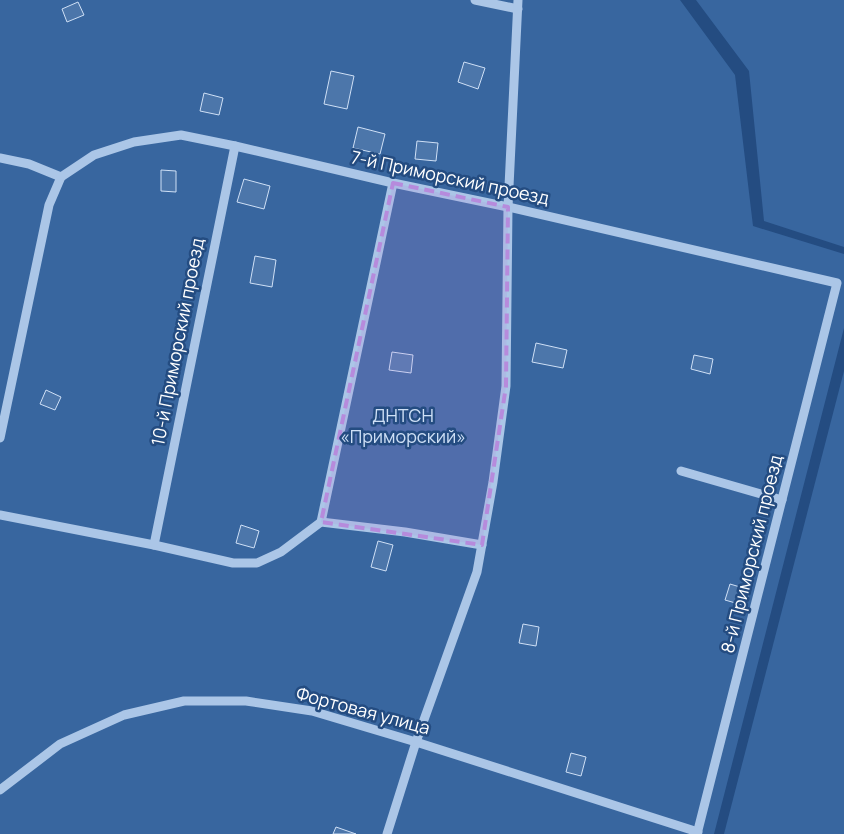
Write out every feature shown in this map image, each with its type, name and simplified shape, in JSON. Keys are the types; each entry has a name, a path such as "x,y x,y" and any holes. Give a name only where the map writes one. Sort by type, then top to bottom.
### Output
{"street":[{"path":"387,834 416,742 477,572 493,482 506,386 508,207 518,4 475,0"},
{"name":"7-й Приморский проезд","path":"61,177 94,155 134,142 181,135 392,183 508,207 837,283"},
{"name":"10-й Приморский проезд","path":"154,545 234,146"},
{"path":"0,158 29,164 61,177 48,205 0,438"},
{"path":"0,515 154,545 233,563 257,563 282,552 321,522 392,183"},
{"name":"8-й Приморский проезд","path":"697,833 837,283"},
{"path":"680,471 782,500"},
{"path":"321,522 405,532 482,545"},
{"name":"Фортовая улица","path":"0,790 60,744 124,715 184,701 246,701 312,711 416,742 697,833"}],"highlighted area":[{"path":"393,183 508,207 506,386 482,545 321,522"}],"green space":[{"name":"ДНТСН «Приморский»","path":"0,0 680,0 735,75 753,226 844,254 844,328 714,834 0,834"},
{"path":"696,0 844,0 844,247 764,221 749,71"},
{"path":"844,371 844,834 724,834"}],"building":[{"path":"78,2 84,15 67,22 62,9"},
{"path":"464,62 485,68 478,89 458,82"},
{"path":"331,71 354,76 347,109 324,104"},
{"path":"204,93 223,98 219,115 200,111"},
{"path":"358,127 385,134 380,154 353,148"},
{"path":"417,141 438,143 436,161 415,159"},
{"path":"161,170 176,171 176,192 161,191"},
{"path":"244,179 270,186 264,209 237,202"},
{"path":"255,256 276,260 272,287 250,283"},
{"path":"536,343 567,350 563,368 532,362"},
{"path":"392,352 413,355 411,373 389,370"},
{"path":"694,355 713,359 710,374 691,369"},
{"path":"46,390 61,397 55,410 40,404"},
{"path":"241,525 259,531 254,548 236,543"},
{"path":"378,541 393,545 386,571 371,567"},
{"path":"730,584 750,590 746,606 725,600"},
{"path":"523,624 539,627 536,646 519,643"},
{"path":"571,753 586,757 581,776 566,772"},
{"path":"336,827 356,834 333,834"}]}
